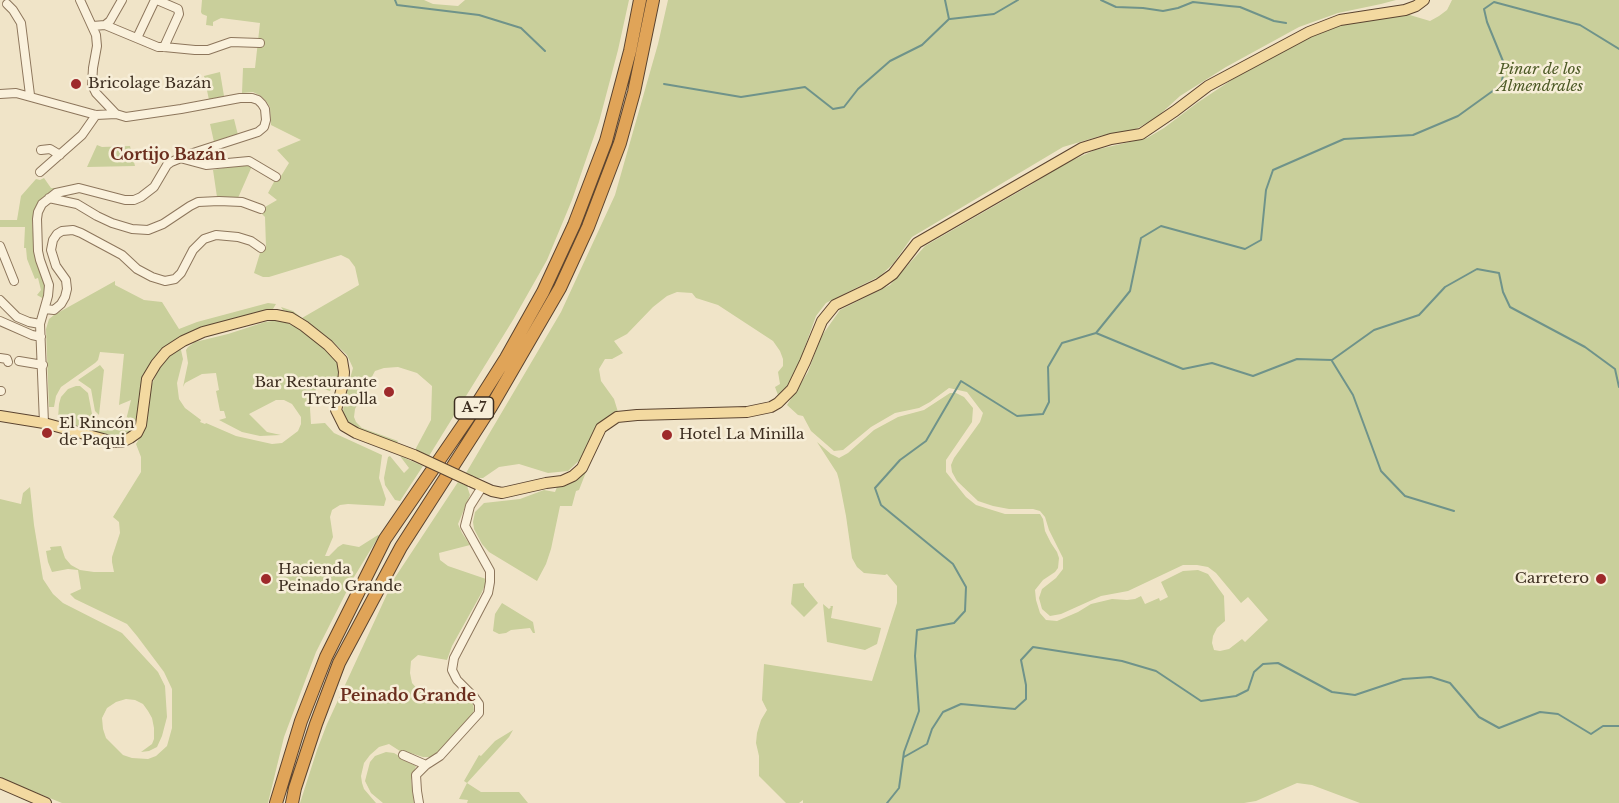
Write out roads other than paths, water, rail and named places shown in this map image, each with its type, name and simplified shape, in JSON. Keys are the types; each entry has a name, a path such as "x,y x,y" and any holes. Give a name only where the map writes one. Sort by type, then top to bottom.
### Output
{"highway":[{"name":"A-7","path":"276,803 301,721 326,657 385,539 506,358 543,292 574,225 606,141 630,51 640,0"},
{"name":"A-7","path":"292,803 316,724 339,663 401,547 491,407 560,288 588,227 620,143 634,92 653,0"}],"main road":[{"path":"0,416 44,423 114,442 122,442 137,432 141,425 147,379 166,352 203,332 267,315 276,315 291,318 304,326 328,345 342,360 343,384 336,410 344,426 356,434 414,455 482,487 502,493 562,481 573,476 582,468 601,428 617,417 747,412 771,407 778,403 792,389 822,321 835,305 879,284 893,274 917,243 1082,148 1111,139 1141,134 1208,86 1309,32 1340,20 1405,10 1424,0"},
{"path":"0,783 46,803"}],"street":[{"path":"80,0 96,35 97,46 92,85 96,93 116,114"},
{"path":"105,25 110,21 122,0"},
{"path":"137,38 156,0 178,9 179,14 164,47"},
{"path":"5,3 21,23 30,95"},
{"path":"93,26 105,25 158,47 208,50 231,42 261,43"},
{"path":"0,94 30,95 96,115 116,114 126,117 240,98 258,100 265,109 264,127 258,132 180,158 167,165 154,187 134,200 111,197 79,188 56,193 42,204 37,219 40,260 49,285 40,324 44,423"},
{"path":"40,172 82,135 96,115"},
{"path":"41,150 50,149 60,155"},
{"path":"180,158 206,165 249,161 276,177"},
{"path":"49,198 77,204 112,223 132,229 148,230 163,224 198,202 242,202 261,209"},
{"path":"45,309 54,310 61,304 67,289 66,280 56,266 51,250 52,240 62,231 73,230 81,233 122,255 136,269 165,281 175,279 192,250 204,239 216,235 238,237 251,241 261,248"},
{"path":"0,246 14,281"},
{"path":"0,300 17,317 40,324"},
{"path":"0,321 41,337"},
{"path":"19,361 43,365"},
{"path":"419,803 416,775 440,756 479,713 479,704 457,680 452,669 454,658 488,592 490,582 490,571 465,526 470,506 482,487"},
{"path":"403,755 426,765"}],"waterway":[{"path":"395,0 397,5 479,15 521,28 545,51"},
{"path":"664,84 741,97 805,87 833,109 844,107 858,89 890,61 922,45 949,19 945,0"},
{"path":"950,19 994,14 1018,0"},
{"path":"1101,0 1116,7 1163,11 1193,2 1240,7 1274,21 1286,23"},
{"path":"887,803 899,788 904,752 919,711 915,656 917,630 954,623 965,611 966,587 953,564 881,505 875,488 900,460 926,441 961,381 1017,416 1043,414 1049,402 1048,367 1062,343 1096,333 1130,291 1141,238 1161,226 1245,249 1261,240 1266,190 1273,170 1344,139 1413,135 1458,116 1501,85 1505,66 1484,9 1494,2 1580,25 1619,49"},
{"path":"1096,333 1183,369 1212,363 1253,376 1297,359 1332,360 1374,330 1419,315 1445,287 1477,269 1499,273 1503,292 1510,307 1585,347 1615,369 1619,387"},
{"path":"1332,361 1353,395 1381,471 1405,496 1454,511"},
{"path":"904,757 927,744 932,729 943,712 961,704 1015,709 1026,699 1021,660 1033,647 1122,661 1156,671 1201,701 1236,696 1248,690 1254,672 1263,664 1278,663 1332,692 1355,695 1403,679 1431,677 1450,683 1479,717 1499,728 1540,712 1558,714 1591,734 1603,726 1619,726"}],"place":[{"name":"Bricolage Bazán","path":"76,84"},
{"name":"Bar Restaurante Trepaolla","path":"389,392"},
{"name":"El Rincón de Paqui","path":"47,433"},
{"name":"Hotel La Minilla","path":"667,435"},
{"name":"Hacienda Peinado Grande","path":"266,579"},
{"name":"Carretero","path":"1601,579"}],"district":[{"name":"Cortijo Bazán","path":"168,155"},
{"name":"Peinado Grande","path":"408,696"}],"park label":[{"name":"Pinar de los Almendrales","path":"1540,78"}]}
